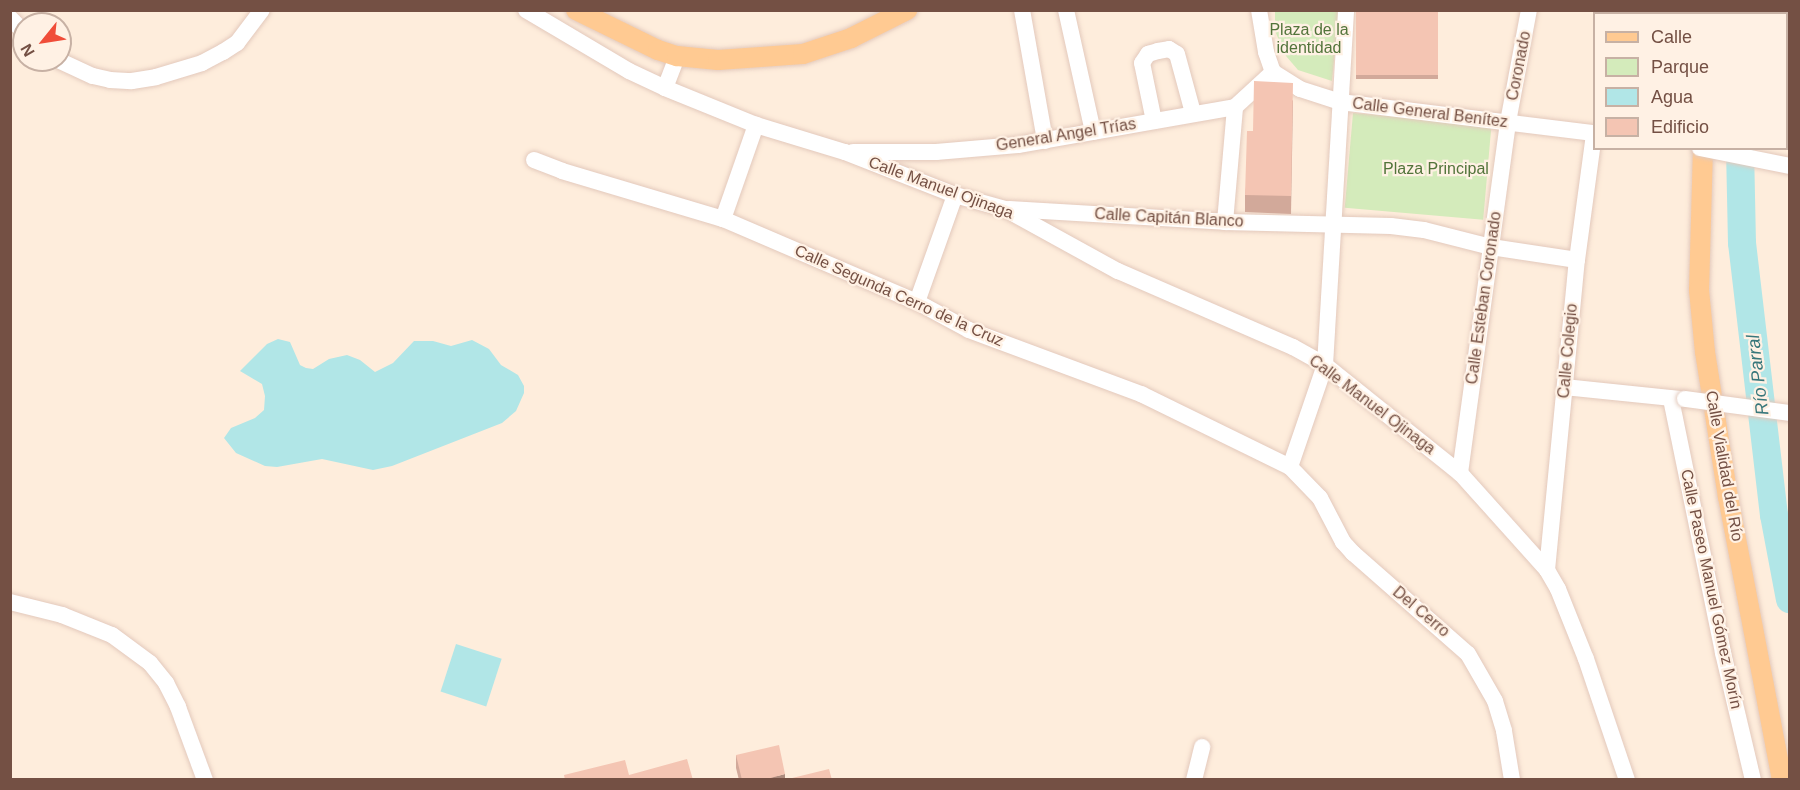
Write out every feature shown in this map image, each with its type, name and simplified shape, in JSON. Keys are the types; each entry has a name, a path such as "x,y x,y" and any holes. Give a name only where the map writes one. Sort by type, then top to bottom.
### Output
{"main road":[{"path":"576,10 641,44 677,56 718,60 803,54 851,38 907,10"},
{"name":"Calle Vialidad del Río","path":"1702,150 1699,290 1705,352 1728,497 1782,780"}],"street":[{"path":"72,67 110,80 132,81 182,70 223,52 237,43 262,10"},
{"name":"Calle Manuel Ojinaga","path":"526,10 628,71 665,88 756,125 845,152 955,195 1005,208 1118,271 1293,347 1325,365 1460,473 1547,570"},
{"path":"1022,10 1045,141"},
{"path":"1066,10 1093,132"},
{"path":"1225,222 1235,106 1273,72 1266,52 1259,10"},
{"path":"1290,467 1325,365 1346,10"},
{"name":"Coronado","path":"1508,122 1529,10"},
{"path":"1154,121 1142,63 1148,54 1158,51 1169,49 1177,54 1193,113"},
{"path":"665,88 677,56"},
{"name":"Calle General Benítez","path":"1273,72 1300,89 1340,102 1593,133"},
{"name":"General Angel Trías","path":"845,152 936,152 1045,141 1235,106"},
{"name":"Calle Esteban Coronado","path":"1460,473 1508,122"},
{"path":"723,219 756,125"},
{"name":"Calle Colegio","path":"1547,570 1577,260 1593,140"},
{"path":"1712,150 1790,166"},
{"name":"Calle Segunda Cerro de la Cruz","path":"534,159 562,171 723,219 917,302 969,330 1142,394 1290,467"},
{"path":"917,302 955,195"},
{"name":"Calle Capitán Blanco","path":"1005,208 1225,222 1424,230 1491,247 1577,260"},
{"path":"1565,387 1790,413"},
{"name":"Calle Paseo Manuel Gómez Morín","path":"1678,399 1724,653 1753,780"},
{"name":"Del Cerro","path":"1290,467 1320,498 1343,542 1353,553 1468,654 1495,701 1504,731 1512,780"},
{"path":"1547,570 1582,648 1627,780"},
{"path":"10,602 62,615 112,635 150,663 166,682 174,699 205,780"},
{"path":"1194,780 1202,747"}],"green space":[{"name":"Plaza de la identidad","path":"1275,11 1339,11 1332,81 1298,70 1286,56 1275,31"},
{"name":"Plaza Principal","path":"1353,113 1491,125 1483,220 1345,208"}],"water":[{"path":"278,339 290,342 300,365 306,368 313,369 329,359 347,355 360,360 375,372 393,363 414,341 433,341 451,346 472,340 489,349 501,365 518,375 524,386 524,393 516,411 502,423 392,466 373,470 322,459 277,467 265,466 236,453 224,438 231,428 255,418 264,410 265,396 262,384 240,371 267,344"},
{"path":"456,644 502,659 486,706 441,692"}],"building":[{"path":"1356,10 1438,10 1438,75 1356,75"},
{"path":"1254,81 1293,83 1291,196 1245,195 1247,131 1253,131"},
{"path":"779,745 785,774 763,780 742,780 736,755"},
{"path":"687,759 693,780 565,780 564,775 625,760 629,775"},
{"path":"829,769 832,780 784,780"}],"waterway":[{"name":"Río Parral","path":"1740,150 1742,243 1774,515 1790,600"}]}
